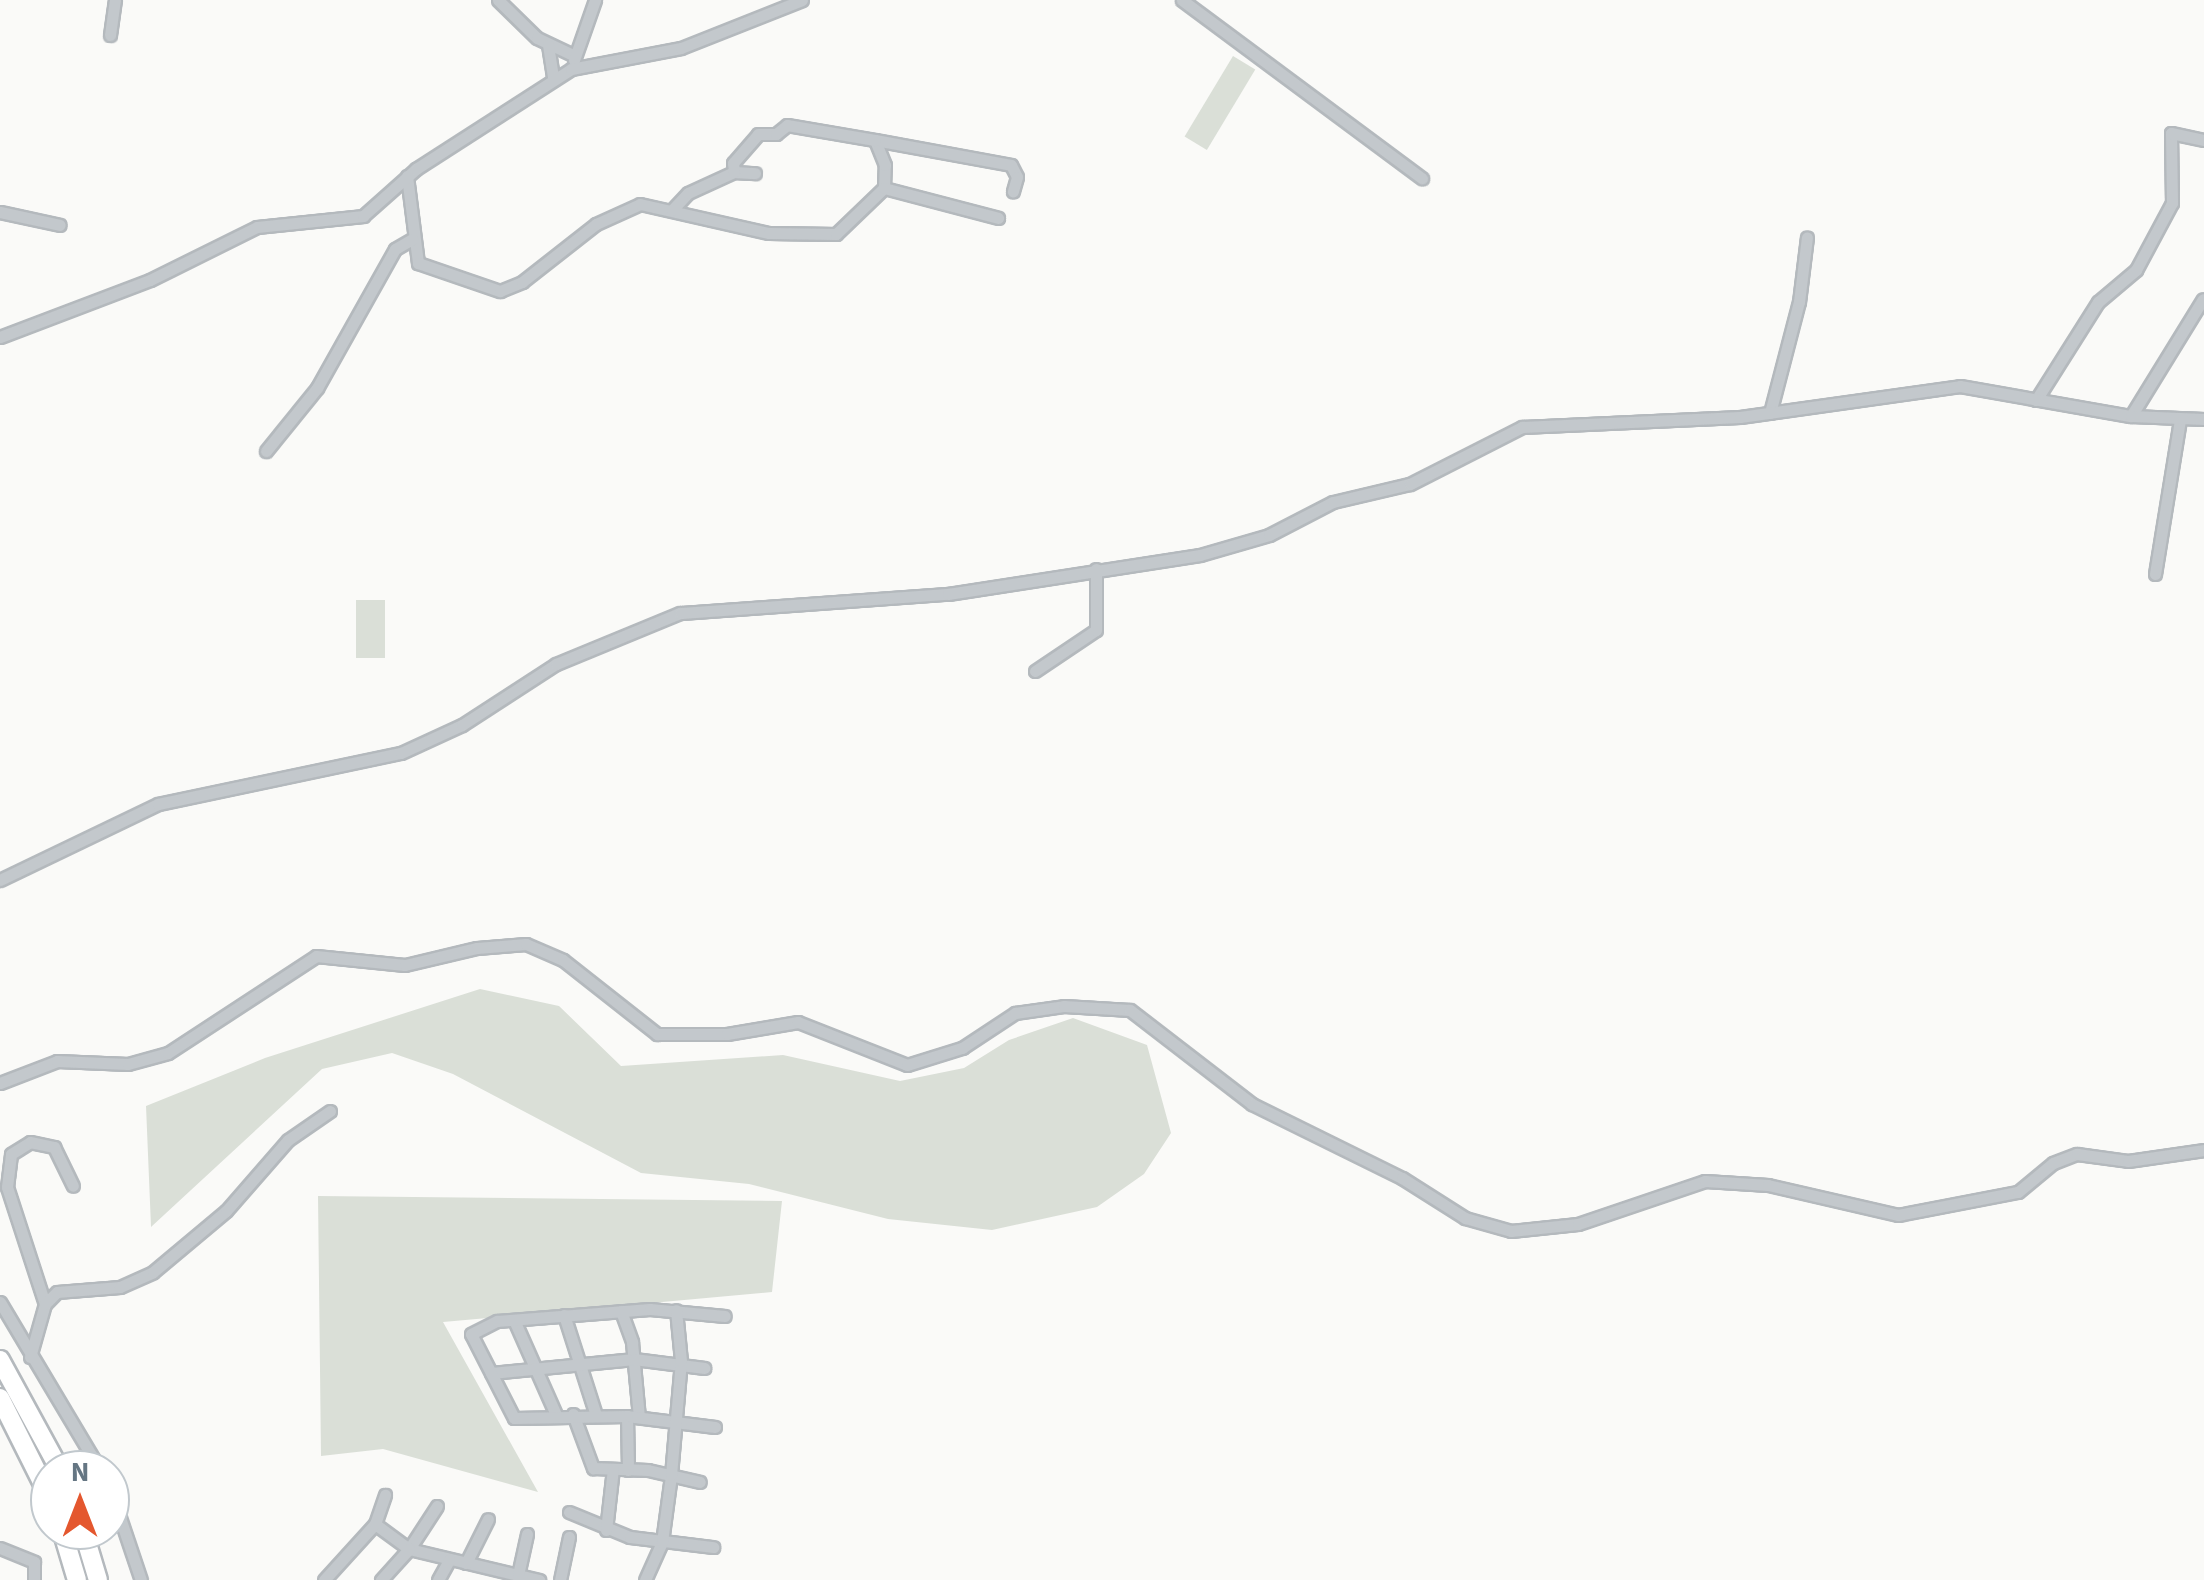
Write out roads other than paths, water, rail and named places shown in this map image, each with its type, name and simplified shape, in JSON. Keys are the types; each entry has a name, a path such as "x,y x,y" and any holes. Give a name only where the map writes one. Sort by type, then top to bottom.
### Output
{"highway":[{"path":"0,1360 49,1450"},
{"path":"0,1398 30,1458"},
{"path":"68,1550 77,1580"},
{"path":"89,1550 98,1580"}],"street":[{"path":"110,36 115,0"},
{"path":"498,0 573,62"},
{"path":"573,62 595,0"},
{"path":"0,337 150,280 257,227 363,216 407,176 482,132 573,62 681,48 802,0"},
{"path":"1182,0 1422,178"},
{"path":"548,45 553,78"},
{"path":"734,172 733,163 758,134 776,134 787,126 1011,165 1017,177 1013,191"},
{"path":"2036,400 2098,302 2136,270 2172,203 2171,133 2204,140"},
{"path":"407,176 412,238 425,269 500,290 522,282 609,216 640,204 816,237 852,224 884,188 885,165 875,140"},
{"path":"672,210 688,193 734,172 755,173"},
{"path":"884,188 998,218"},
{"path":"0,212 60,226"},
{"path":"1770,413 1800,302 1807,237"},
{"path":"266,451 317,388 395,250 412,238"},
{"path":"2131,416 2203,299"},
{"path":"0,880 158,804 401,753 462,725 556,664 680,613 948,594 1248,544 1333,502 1410,484 1522,427 1770,413 1960,386 2131,416 2204,419"},
{"path":"2155,574 2180,418"},
{"path":"1035,671 1096,630 1096,569"},
{"path":"0,1082 57,1061 115,1064 168,1053 316,956 396,966 526,944 563,960 657,1034 727,1034 798,1022 844,1034 907,1065 962,1048 1015,1013 1081,1005 1130,1010 1252,1104 1465,1218 1511,1231 1578,1224 1705,1181 1768,1185 1898,1215 2018,1192 2053,1163 2077,1154 2128,1160 2204,1150"},
{"path":"30,1357 45,1304 57,1292 120,1287 153,1272 226,1210 288,1140 330,1111"},
{"path":"45,1304 7,1187 11,1154 24,1144 48,1144 64,1159 73,1186"},
{"path":"0,1302 88,1450"},
{"path":"645,1580 662,1542 672,1475 681,1361 676,1310"},
{"path":"715,1427 633,1416 572,1414 514,1418 471,1334 514,1320 564,1315 676,1310 726,1316"},
{"path":"622,1311 634,1359 628,1470"},
{"path":"564,1315 596,1415"},
{"path":"514,1320 556,1415"},
{"path":"491,1373 634,1359 681,1361 704,1368"},
{"path":"572,1414 585,1460 593,1468 672,1475 700,1482"},
{"path":"606,1530 613,1469"},
{"path":"324,1580 375,1524 385,1495"},
{"path":"381,1580 409,1549 436,1506"},
{"path":"569,1512 606,1530 662,1542 713,1547"},
{"path":"466,1563 488,1519"},
{"path":"375,1524 409,1549 466,1563 488,1575 529,1578 527,1534"},
{"path":"560,1580 570,1537"},
{"path":"130,1547 141,1580"},
{"path":"0,1548 34,1562 34,1580"},
{"path":"438,1580 449,1560"}]}
